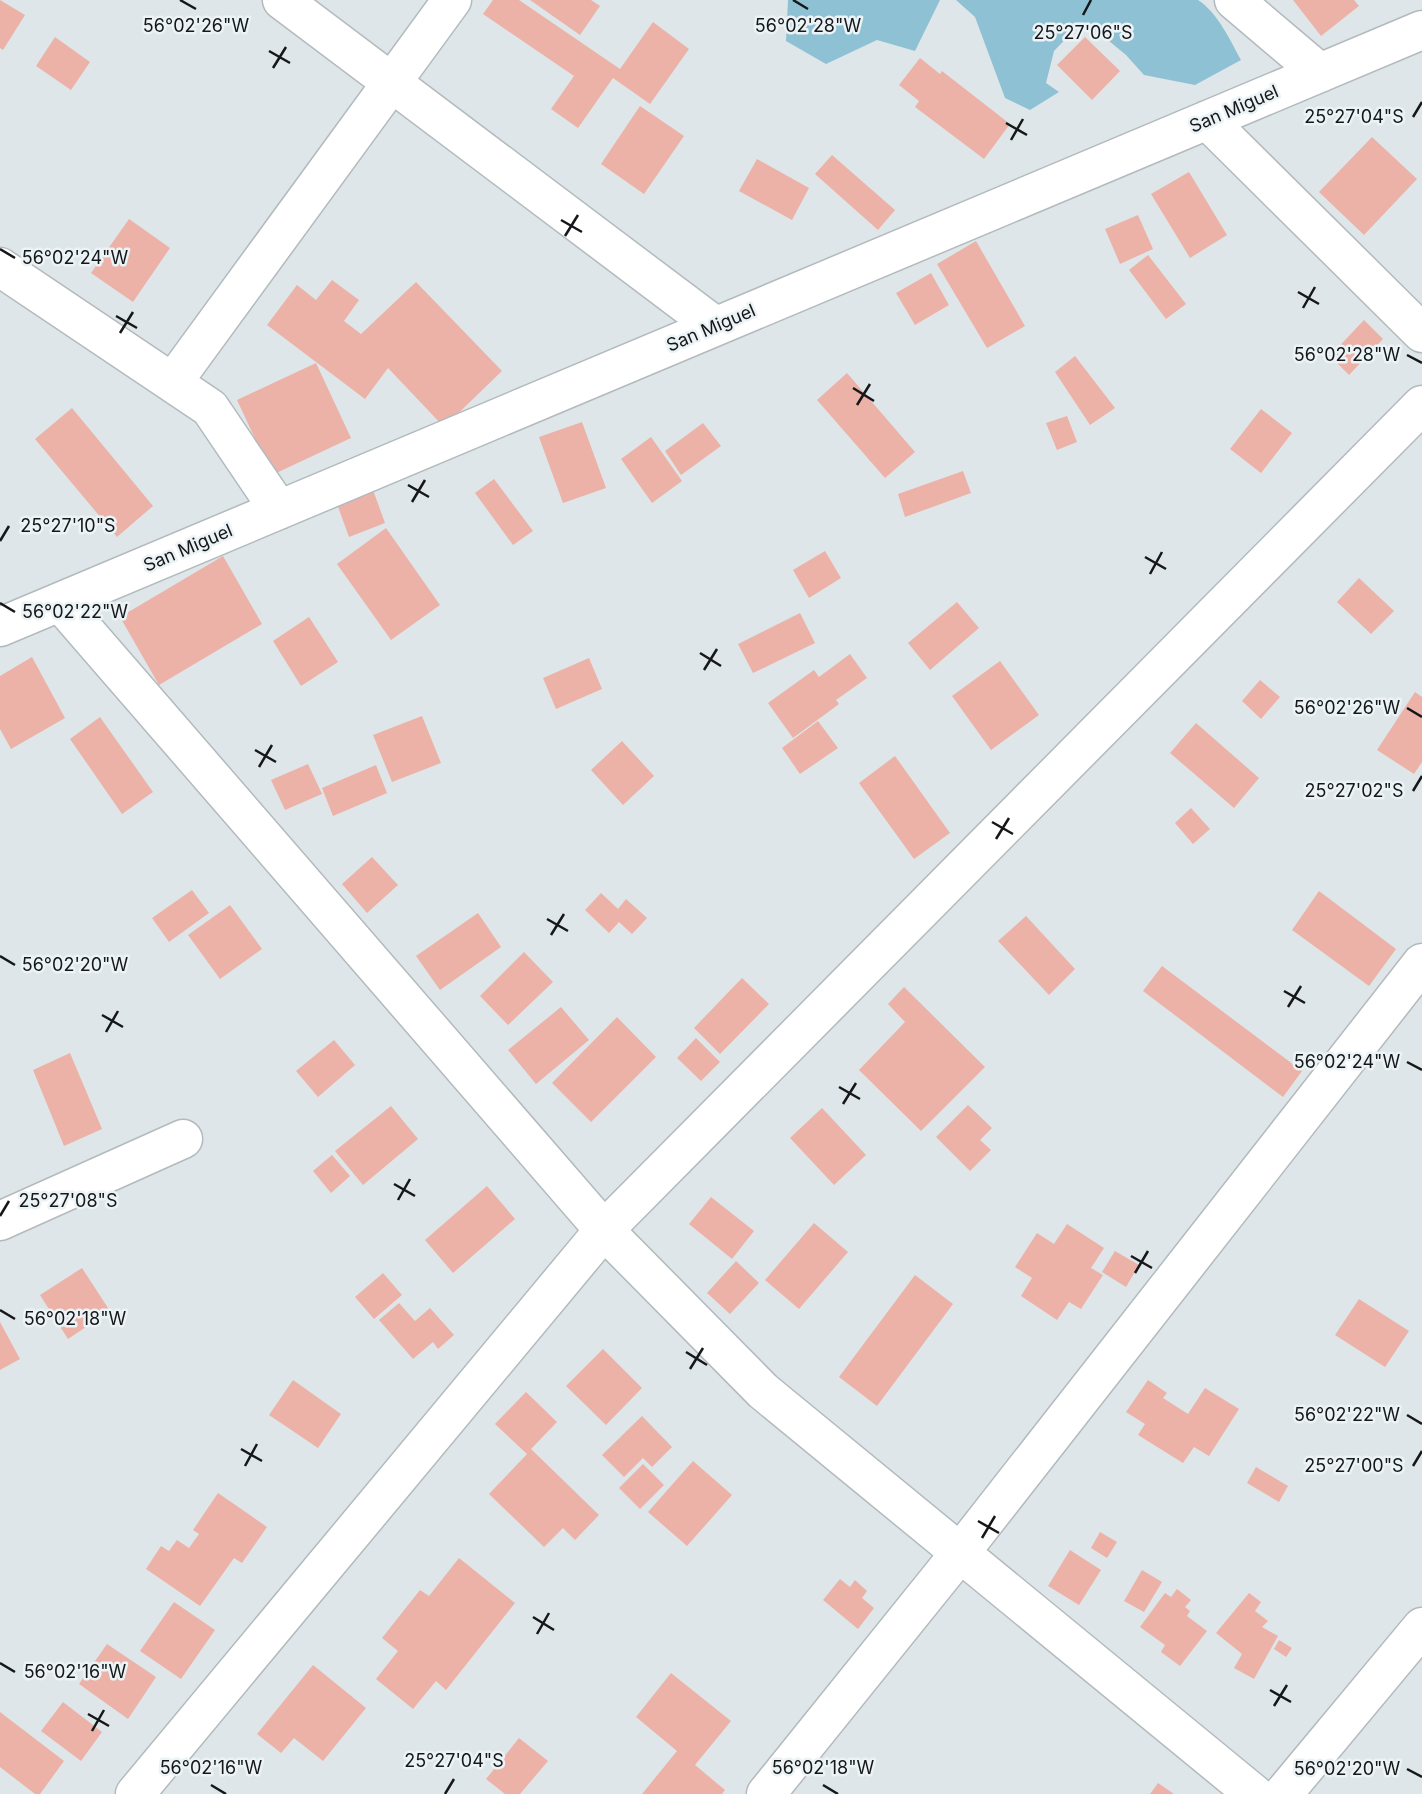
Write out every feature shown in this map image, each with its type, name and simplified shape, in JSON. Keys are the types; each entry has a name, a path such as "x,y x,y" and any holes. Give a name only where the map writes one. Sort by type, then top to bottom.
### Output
{"street":[{"path":"282,0 715,326"},
{"path":"173,382 452,0"},
{"path":"1234,0 1320,73"},
{"name":"San Miguel","path":"0,627 1422,30"},
{"path":"1207,120 1422,333"},
{"path":"0,267 210,408 279,510"},
{"path":"135,1794 604,1230 1422,405"},
{"path":"60,602 604,1230 763,1391 1254,1794"},
{"path":"766,1794 960,1553 1422,963"},
{"path":"0,1222 183,1139"},
{"path":"1283,1794 1422,1627"}],"shaded area":[{"path":"788,0 940,0 915,51 877,40 826,64 786,41"},
{"path":"956,0 1198,0 1217,19 1241,60 1195,85 1144,75 1126,55 1097,31 1080,24 1054,51 1046,83 1059,92 1030,110 1005,98 975,17"}],"building":[{"path":"0,0 25,15 3,50 0,48"},
{"path":"493,0 519,0 620,69 653,22 689,49 650,104 613,78 578,128 551,109 574,76 483,14"},
{"path":"530,0 591,0 600,6 580,35"},
{"path":"1293,0 1354,0 1359,6 1321,36"},
{"path":"55,37 90,62 71,90 36,66"},
{"path":"1085,37 1120,71 1092,100 1057,65"},
{"path":"920,58 940,74 942,71 1010,124 984,159 915,107 919,101 899,85"},
{"path":"640,106 684,136 644,194 601,164"},
{"path":"1372,137 1417,179 1364,235 1319,192"},
{"path":"832,155 895,210 878,230 815,174"},
{"path":"757,159 809,188 792,220 739,191"},
{"path":"1189,172 1227,235 1190,258 1151,194"},
{"path":"1138,215 1153,249 1120,264 1105,229"},
{"path":"129,219 170,248 133,302 91,273"},
{"path":"976,241 1025,326 987,348 937,264"},
{"path":"1148,255 1186,304 1166,319 1129,270"},
{"path":"931,273 949,305 915,325 896,293"},
{"path":"332,280 359,300 344,321 361,334 416,282 502,371 444,427 388,368 365,399 267,325 297,285 316,300"},
{"path":"1364,320 1383,339 1349,375 1330,356"},
{"path":"1075,356 1115,408 1090,425 1055,372"},
{"path":"316,363 351,438 272,475 237,400"},
{"path":"847,373 915,452 885,478 817,400"},
{"path":"72,408 153,506 117,537 35,439"},
{"path":"1261,409 1292,433 1261,473 1230,449"},
{"path":"1067,416 1077,442 1057,450 1046,423"},
{"path":"582,422 606,488 563,503 539,437"},
{"path":"703,423 721,446 681,475 665,451"},
{"path":"651,437 682,481 652,503 621,459"},
{"path":"963,471 971,493 905,517 898,494"},
{"path":"494,479 533,531 513,545 475,493"},
{"path":"373,490 385,523 349,537 337,504"},
{"path":"386,528 440,605 391,640 337,564"},
{"path":"825,551 841,578 809,598 793,570"},
{"path":"223,556 262,624 159,685 120,617"},
{"path":"1359,578 1394,611 1371,634 1337,602"},
{"path":"957,602 979,628 930,670 908,643"},
{"path":"800,613 815,643 753,673 738,644"},
{"path":"309,617 338,662 301,686 273,641"},
{"path":"850,654 867,678 836,700 839,704 793,738 768,703 814,670 819,677"},
{"path":"32,657 65,718 11,749 0,729 0,676"},
{"path":"589,658 602,689 556,709 543,678"},
{"path":"1000,661 1039,715 991,750 952,696"},
{"path":"1260,680 1280,697 1261,719 1242,701"},
{"path":"1415,692 1422,697 1422,762 1414,774 1377,750"},
{"path":"422,716 441,763 392,782 373,735"},
{"path":"100,717 153,792 122,814 70,739"},
{"path":"818,721 838,748 800,774 782,748"},
{"path":"1196,723 1259,778 1234,808 1170,753"},
{"path":"622,741 654,776 623,805 591,770"},
{"path":"895,756 950,833 914,859 859,783"},
{"path":"308,764 322,794 285,810 271,780"},
{"path":"376,765 387,793 333,816 322,788"},
{"path":"1191,808 1210,829 1193,844 1175,823"},
{"path":"372,857 398,885 367,913 342,884"},
{"path":"192,890 209,913 169,942 152,918"},
{"path":"1319,891 1396,949 1369,986 1292,930"},
{"path":"601,893 618,909 626,899 647,918 632,934 619,922 609,933 585,910"},
{"path":"230,905 262,949 220,979 188,935"},
{"path":"478,913 501,947 440,990 416,956"},
{"path":"1026,916 1075,969 1049,995 998,941"},
{"path":"524,952 553,982 508,1025 480,996"},
{"path":"1162,966 1302,1071 1283,1097 1143,991"},
{"path":"742,978 769,1004 720,1054 694,1028"},
{"path":"904,987 985,1067 921,1131 859,1070 905,1022 888,1004"},
{"path":"561,1007 589,1040 536,1084 508,1050"},
{"path":"617,1017 656,1057 591,1122 552,1083"},
{"path":"696,1038 720,1062 701,1081 677,1058"},
{"path":"334,1040 355,1065 318,1097 296,1071"},
{"path":"70,1053 102,1129 64,1146 33,1070"},
{"path":"968,1105 992,1128 980,1140 991,1150 970,1171 936,1137"},
{"path":"391,1106 418,1139 363,1185 335,1151"},
{"path":"822,1108 866,1155 834,1185 790,1138"},
{"path":"332,1155 350,1176 331,1193 313,1171"},
{"path":"487,1186 515,1219 453,1273 425,1240"},
{"path":"711,1197 754,1231 732,1259 689,1224"},
{"path":"814,1223 848,1252 799,1309 765,1280"},
{"path":"1067,1224 1104,1248 1091,1268 1103,1275 1081,1309 1069,1302 1057,1320 1021,1296 1032,1278 1015,1267 1037,1233 1054,1244"},
{"path":"1115,1251 1139,1265 1126,1287 1102,1272"},
{"path":"736,1261 759,1283 730,1314 707,1293"},
{"path":"82,1268 110,1311 68,1339 40,1295"},
{"path":"383,1273 402,1295 374,1319 355,1297"},
{"path":"915,1275 953,1304 877,1406 839,1377"},
{"path":"1359,1299 1409,1331 1385,1367 1335,1335"},
{"path":"399,1303 415,1321 430,1308 454,1335 438,1349 433,1342 413,1359 379,1320"},
{"path":"0,1322 20,1359 0,1370"},
{"path":"603,1349 642,1388 606,1425 566,1386"},
{"path":"293,1380 341,1414 318,1448 269,1415"},
{"path":"1148,1380 1167,1393 1163,1398 1188,1414 1205,1388 1239,1409 1209,1456 1194,1447 1183,1463 1138,1435 1145,1424 1126,1412"},
{"path":"526,1392 557,1422 531,1449 599,1515 575,1540 563,1528 544,1547 489,1494 527,1454 495,1424"},
{"path":"642,1416 672,1447 652,1467 643,1458 624,1477 602,1455"},
{"path":"693,1461 732,1495 687,1546 648,1512"},
{"path":"643,1464 664,1485 640,1509 619,1488"},
{"path":"1256,1467 1288,1486 1279,1502 1247,1483"},
{"path":"218,1493 267,1527 242,1563 234,1558 200,1606 146,1569 161,1546 169,1551 177,1540 189,1548 199,1534 193,1530"},
{"path":"1100,1532 1117,1542 1107,1558 1091,1548"},
{"path":"1070,1550 1101,1570 1079,1605 1048,1586"},
{"path":"459,1558 515,1603 446,1690 436,1681 413,1709 376,1679 398,1651 382,1638 420,1590 429,1596"},
{"path":"1142,1570 1162,1582 1144,1612 1124,1601"},
{"path":"840,1579 850,1587 855,1580 867,1591 862,1598 874,1608 858,1629 823,1600"},
{"path":"1177,1589 1191,1600 1185,1607 1190,1611 1187,1616 1207,1631 1180,1666 1161,1652 1165,1645 1140,1627 1165,1593 1171,1597"},
{"path":"1249,1593 1261,1602 1255,1611 1268,1621 1262,1627 1278,1636 1254,1679 1234,1668 1242,1654 1216,1633"},
{"path":"174,1602 215,1630 181,1679 140,1651"},
{"path":"1279,1640 1292,1648 1286,1657 1274,1649"},
{"path":"107,1644 156,1677 128,1719 79,1684"},
{"path":"313,1665 366,1708 323,1761 294,1738 281,1753 257,1734"},
{"path":"671,1673 731,1721 695,1765 725,1790 722,1794 642,1794 677,1751 636,1717"},
{"path":"63,1702 102,1732 81,1761 41,1731"},
{"path":"0,1712 64,1761 40,1794 35,1794 0,1767"},
{"path":"519,1738 548,1761 520,1794 505,1794 486,1779"},
{"path":"1158,1783 1174,1794 1150,1794"}]}
